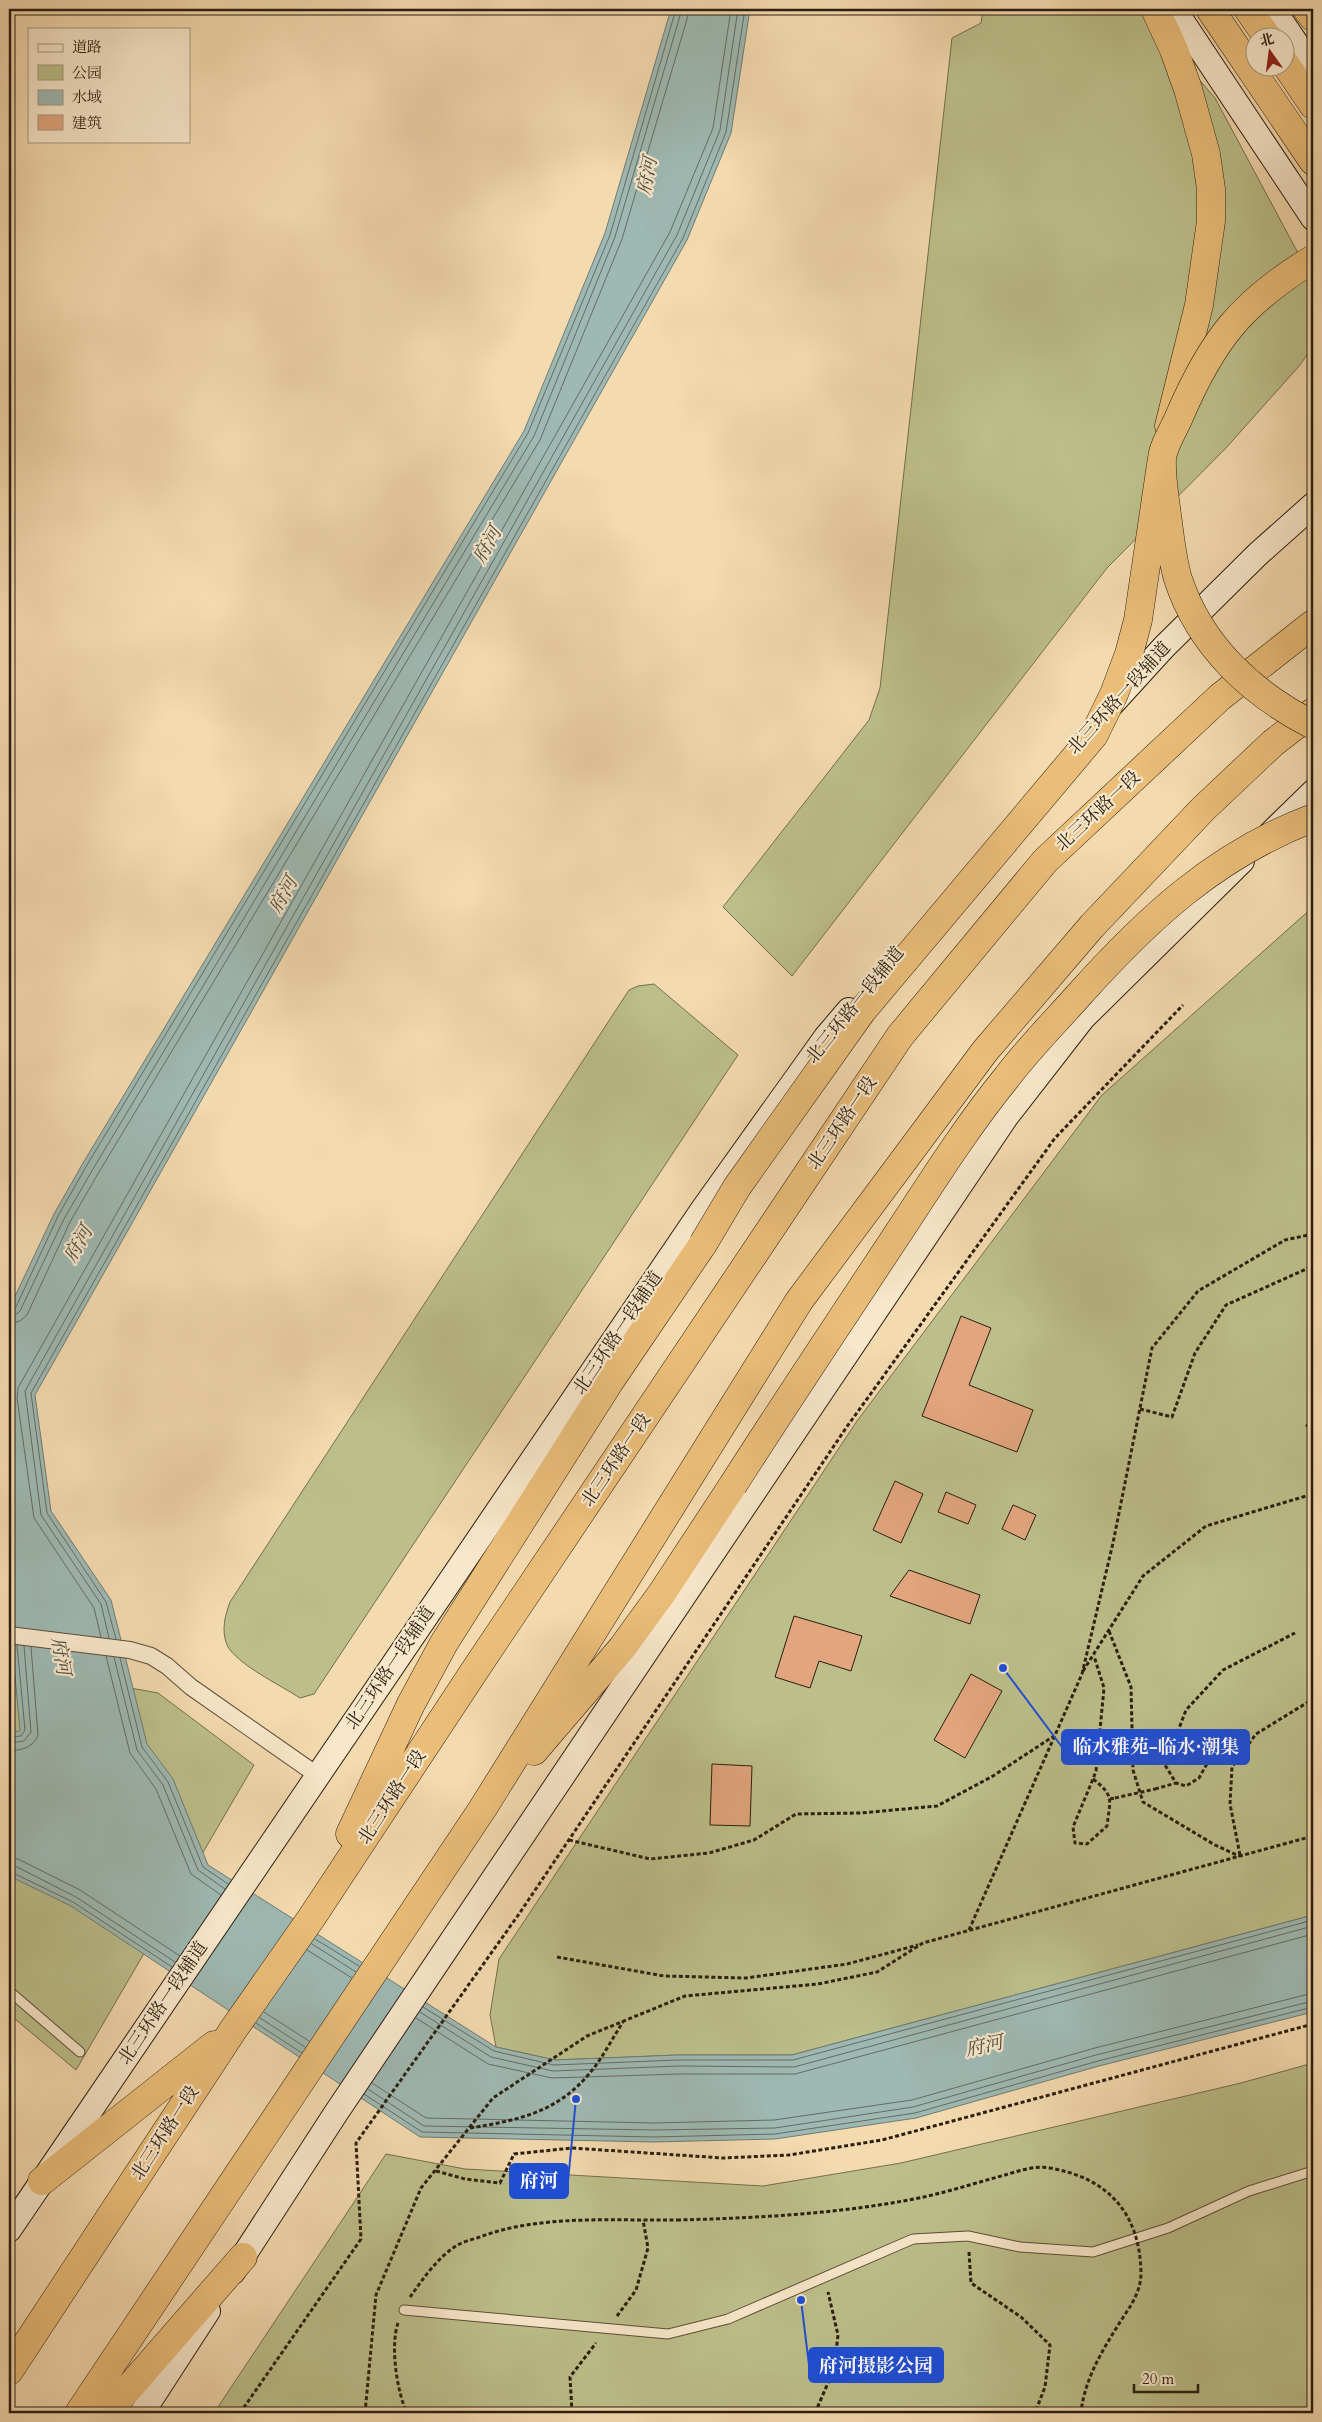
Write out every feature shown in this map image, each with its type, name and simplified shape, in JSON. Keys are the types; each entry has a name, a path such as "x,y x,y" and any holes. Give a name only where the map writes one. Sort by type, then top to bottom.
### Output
{"highway":[{"path":"312,1917 411,1704 444,1643 610,1381 703,1244 737,1187 862,1011 1094,735 1114,694 1129,654 1138,620 1162,458 1177,386 1199,305 1211,221 1211,189 1206,154 1188,89 1174,50 1155,9"},
{"path":"1210,9 1309,155"},
{"path":"1248,9 1261,28"},
{"path":"1307,9 1313,16"},
{"path":"1294,77 1313,105"},
{"path":"1313,259 1256,298 1221,336 1187,398 1162,458 1170,540 1178,579 1199,625 1233,669 1261,694 1313,725"},
{"name":"北三环路一段","path":"9,2371 233,2030 312,1917 900,1036 1045,862 1220,696 1313,624"},
{"path":"80,2413 483,1808 799,1301 985,1051 1092,926 1202,809 1273,744 1313,712"},
{"path":"483,1808 622,1648 662,1593 938,1170 1006,1077 1118,952 1179,895 1249,848 1287,828 1313,818"},
{"path":"42,2181 233,2030"},
{"path":"107,2413 243,2257"}],"main road":[{"path":"1174,9 1313,218"},
{"path":"1273,9 1313,68"},
{"name":"北三环路一段辅道","path":"9,2230 703,1209 826,1037 969,863 1164,647 1258,554 1313,505"},
{"path":"142,2413 336,2113 1006,1117 1083,1018 1313,792"}],"street":[{"path":"9,1636 130,1650 151,1656 167,1666 190,1687 317,1775"}],"lane":[{"path":"9,1991 80,2052"},
{"path":"404,2310 668,2334 728,2319 913,2239 968,2236 1020,2247 1093,2252 1168,2228 1249,2191 1313,2171"}],"path":[{"path":"241,2413 361,2239 356,2143 570,1840 846,1428 1055,1138 1183,1005"},
{"path":"1082,1674 1113,1543 1152,1348 1198,1291 1285,1240 1312,1234 1313,1242"},
{"path":"1140,1409 1172,1417 1194,1353 1226,1305 1313,1266"},
{"path":"1313,1418 1307,1426 1313,1437"},
{"path":"969,1930 1082,1674 1143,1576 1206,1526 1306,1496 1313,1497"},
{"path":"1109,1631 1131,1687 1133,1770 1143,1802 1215,1845 1240,1856"},
{"path":"1176,1783 1165,1765 1186,1710 1223,1670 1295,1633"},
{"path":"1093,1656 1104,1688 1096,1772 1093,1779 1073,1827 1075,1843 1087,1844 1107,1826 1110,1800 1107,1790 1093,1779"},
{"path":"1240,1856 1230,1804 1232,1767 1256,1734 1313,1699"},
{"path":"570,1840 650,1859 709,1853 754,1840 796,1814 861,1813 937,1806 993,1776 1055,1736"},
{"path":"1110,1800 1176,1783 1186,1786 1199,1778 1218,1744 1246,1747"},
{"path":"556,1957 664,1976 746,1978 847,1964 1313,1836"},
{"path":"365,2413 376,2295 421,2188 493,2098 587,2036 685,1996 818,1984 877,1972 923,1943"},
{"path":"469,2128 518,2120 555,2104 589,2074 623,2021"},
{"path":"435,2170 465,2179 500,2183 514,2154 572,2148 723,2158 789,2155 882,2140 1313,2024"},
{"path":"407,2413 400,2398 396,2357 397,2326 404,2310 427,2272 456,2246 502,2228 541,2223 737,2218 864,2207 915,2199 1019,2171 1048,2167 1085,2177 1115,2197 1131,2224 1140,2252 1141,2276 1134,2303 1117,2326 1094,2366 1082,2399 1081,2413"},
{"path":"968,2236 971,2283 1021,2317 1050,2345 1045,2386 1035,2413"},
{"path":"815,2413 834,2369 838,2335 824,2277"}],"green space":[{"path":"983,9 1138,9 1215,98 1313,281 1313,346 1300,365 1226,448 1107,568 792,976 723,907 869,720 880,688 952,38 981,23"},
{"path":"1313,907 1313,1915 792,2055 678,2055 555,2060 496,2047 490,2015 499,1959 857,1421 1102,1095"},
{"path":"654,984 738,1055 314,1694 300,1698 249,1667 232,1652 225,1639 224,1628 230,1602 629,990 638,986"},
{"path":"9,1666 158,1693 254,1765 76,2070 9,2014"},
{"path":"1313,2063 1313,2413 214,2413 386,2154 465,2169 763,2186 901,2163 1241,2083"}],"water":[{"path":"671,9 750,9 731,133 687,240 35,1395 51,1511 111,1600 147,1744 173,1779 208,1865 496,2047 555,2060 678,2055 792,2055 1313,1915 1313,2012 1099,2066 916,2118 775,2139 654,2142 420,2137 71,1906 9,1876 9,1732 20,1731 9,1610 9,1309 54,1214 83,1163 524,431 605,233"}],"building":[{"path":"961,1316 991,1328 969,1385 1033,1410 1017,1452 922,1416"},
{"path":"895,1481 923,1494 901,1543 873,1530"},
{"path":"946,1492 976,1505 968,1524 938,1512"},
{"path":"1013,1505 1036,1515 1025,1540 1002,1529"},
{"path":"909,1570 980,1595 970,1624 890,1596"},
{"path":"794,1616 862,1636 851,1671 819,1661 810,1688 775,1677"},
{"path":"971,1674 1002,1691 965,1758 934,1740"},
{"path":"712,1764 752,1766 750,1826 710,1825"}],"place":[{"name":"临水雅苑-临水·潮集","path":"1003,1668"},
{"name":"府河","path":"576,2099"},
{"name":"府河摄影公园","path":"801,2300"}]}
